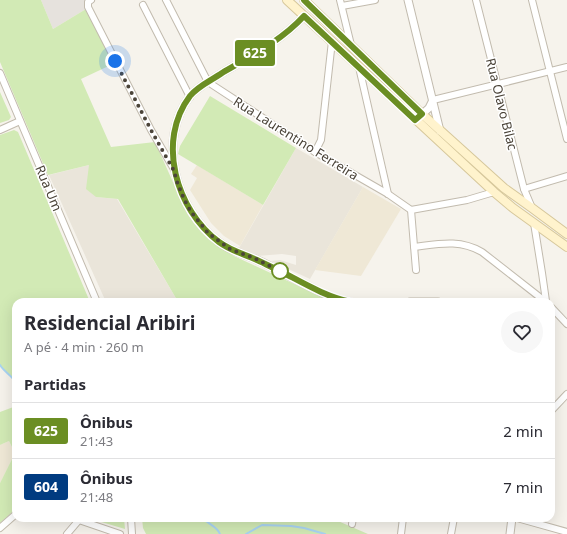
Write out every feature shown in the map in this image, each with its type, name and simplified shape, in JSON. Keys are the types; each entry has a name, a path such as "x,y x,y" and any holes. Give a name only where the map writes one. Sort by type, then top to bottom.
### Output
{"main road":[{"path":"287,0 359,67 419,117 440,131 504,188 567,234"},
{"path":"308,2 494,192 567,247"}],"street":[{"path":"91,0 88,2 88,7 151,130 174,171"},
{"name":"Rua Laurentino Ferreira","path":"166,0 208,82 315,152 388,194 411,210"},
{"path":"351,45 341,3 375,0"},
{"path":"408,0 440,131"},
{"name":"Rua Olavo Bilac","path":"476,0 524,189 532,208"},
{"path":"532,0 551,70 567,139"},
{"path":"143,5 190,97"},
{"path":"304,16 288,32 208,82 190,97 178,120 175,131 173,147 174,171 177,182 191,212 208,233 218,241 230,249 256,259 327,295 337,298"},
{"path":"315,152 321,140 332,41"},
{"path":"359,67 388,194"},
{"path":"419,117 429,108 433,100 497,83 567,67"},
{"name":"Rua Um","path":"0,73 95,298"},
{"path":"0,130 20,121"},
{"path":"524,189 567,176"},
{"path":"416,270 411,210 467,200 494,192"},
{"path":"534,223 545,298"},
{"path":"414,247 452,243 472,246 482,252 541,298"},
{"path":"555,310 567,316"},
{"path":"555,311 567,324"},
{"path":"555,407 567,394"},
{"path":"0,528 12,518"},
{"path":"67,534 74,522"},
{"path":"85,522 120,534"},
{"path":"131,522 132,534"},
{"path":"401,534 402,522"},
{"path":"451,534 453,522"},
{"path":"510,534 512,522"},
{"path":"531,522 567,532"}],"shaded area":[{"path":"41,0 89,0 84,3 86,9 53,29"},
{"path":"296,148 363,187 310,279 271,261 280,260 296,265 296,256 282,254 257,256 239,248"},
{"path":"89,165 96,197 117,199 176,298 104,298 49,175"},
{"path":"197,165 263,205 240,246 224,236 211,223 190,190 197,178 191,174"},
{"path":"363,187 401,209 361,276 315,270"},
{"path":"9,441 12,447 12,459 0,483 0,445"}],"green space":[{"path":"0,0 41,0 53,29 86,9 115,63 81,79 111,147 155,142 181,200 203,233 218,246 234,256 324,298 176,298 118,199 96,197 86,189 89,165 48,175 0,62"},
{"path":"0,92 11,117 9,120 0,123"},
{"path":"210,96 296,148 263,205 178,154 180,146"},
{"path":"14,130 18,132 88,298 12,298 12,378 0,365 0,135"},
{"path":"12,408 12,447 9,441 0,445 0,412"},
{"path":"12,459 12,512 0,523 0,483"},
{"path":"101,522 124,522 125,529"},
{"path":"142,522 340,522 368,534 146,534"}],"waterway":[{"path":"0,365 12,378"},
{"path":"208,522 217,529 220,534"},
{"path":"246,534 262,525 291,526 325,534"}],"bus line":[{"name":"625","path":"304,0 422,114 415,120 304,16 295,26 278,39 194,92 182,110 175,131 173,147 174,171 184,199 191,212 208,233 218,241 230,249 256,259 327,295 337,298"}],"route":[{"path":"115,61 174,171 184,199 191,212 208,233 230,249 256,259 280,271"}]}
